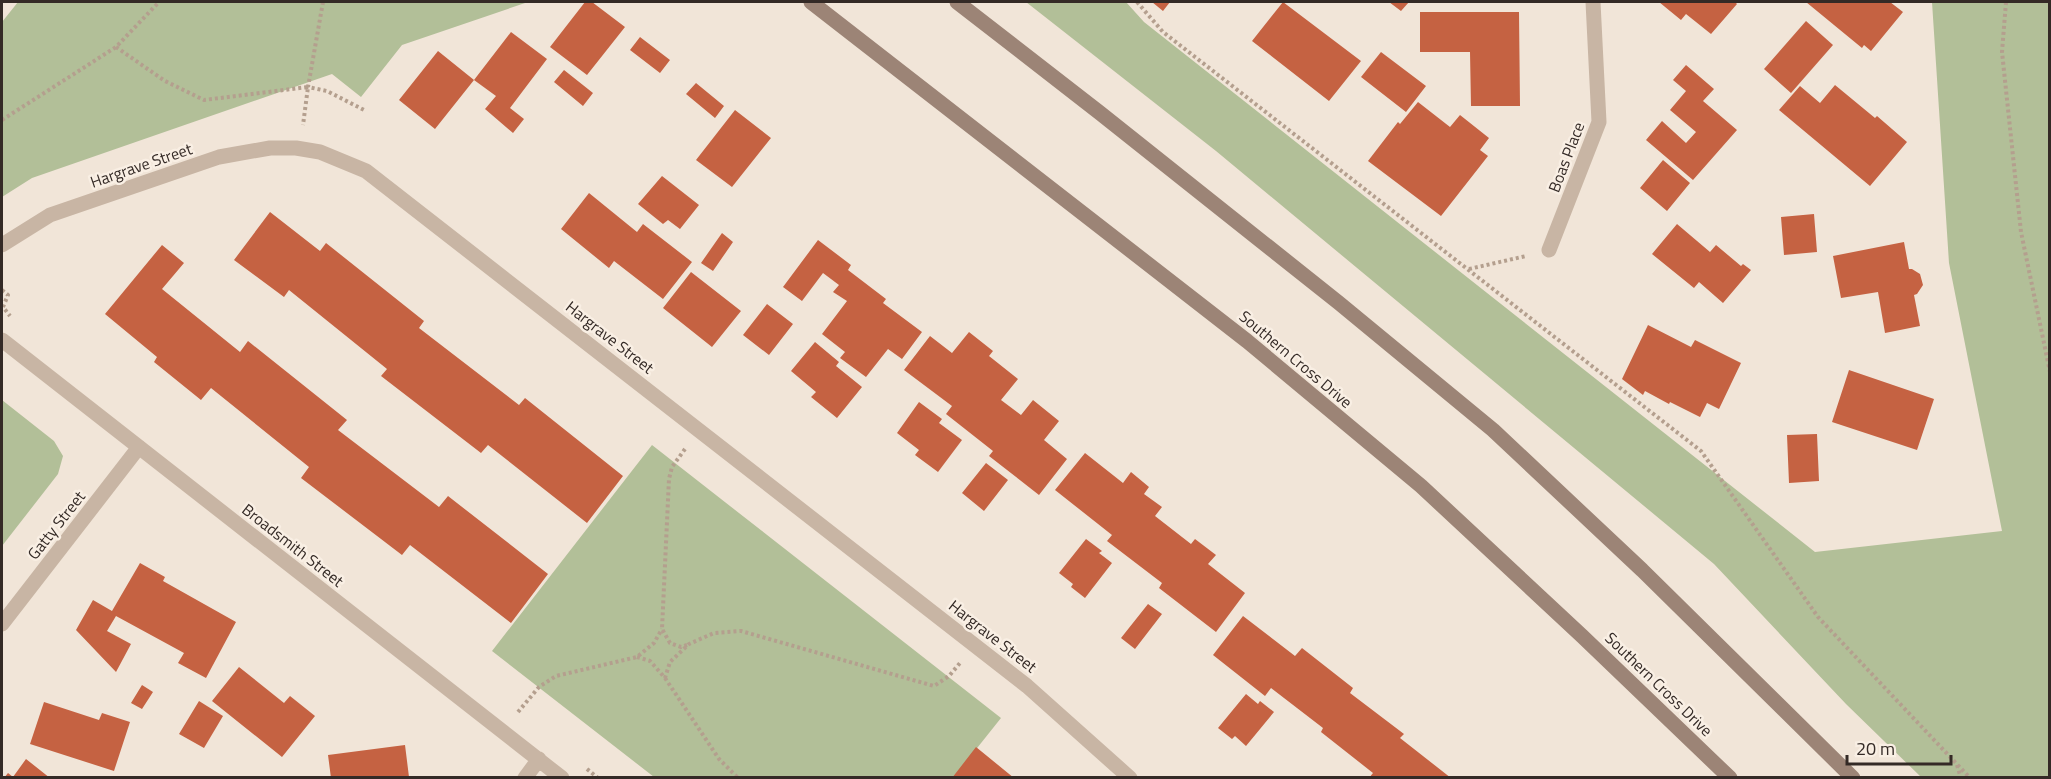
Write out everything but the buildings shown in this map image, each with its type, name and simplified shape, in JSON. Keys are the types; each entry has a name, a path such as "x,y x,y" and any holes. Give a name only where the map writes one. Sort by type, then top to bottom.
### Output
{"main road":[{"name":"Southern Cross Drive","path":"811,2 1247,341 1421,486 1730,777"},
{"path":"957,2 1312,281 1493,430 1642,570 1853,777"}],"street":[{"name":"Boas Place","path":"1549,250 1599,122 1593,2"},
{"name":"Hargrave Street","path":"2,245 50,215 219,157 270,148 300,149 320,152 366,171 1028,686 1130,777"},
{"name":"Broadsmith Street","path":"2,340 562,777"},
{"name":"Gatty Street","path":"2,624 139,447"},
{"path":"525,777 539,759"}],"path":[{"path":"2,120 116,47 159,2"},
{"path":"300,149 323,2"},
{"path":"1137,2 1163,32 1701,451 1818,617 1970,777"},
{"path":"2006,2 2002,52 2021,232 2049,372"},
{"path":"116,47 165,81 204,100 308,87 327,91 366,111"},
{"path":"1468,269 1549,250"},
{"path":"2,290 8,295"},
{"path":"503,732 539,687 556,676 637,657 654,643 662,629 669,479 672,467 700,430"},
{"path":"662,629 670,643 681,646 714,633 741,632 934,686 949,676 975,645"},
{"path":"665,678 670,662 689,644"},
{"path":"637,657 650,661 665,678 719,759 738,777"},
{"path":"1957,764 1960,777"}],"green space":[{"path":"18,2 528,2 402,45 361,97 332,74 32,178 2,197 2,22"},
{"path":"1026,2 1126,2 1144,22 1815,552 2002,531 1949,263 1932,2 2049,2 2049,777 1921,777 1846,704 1714,564 1216,151"},
{"path":"2,400 54,441 63,456 58,474 2,546"},
{"path":"652,445 1001,718 954,777 654,777 492,651"}]}
